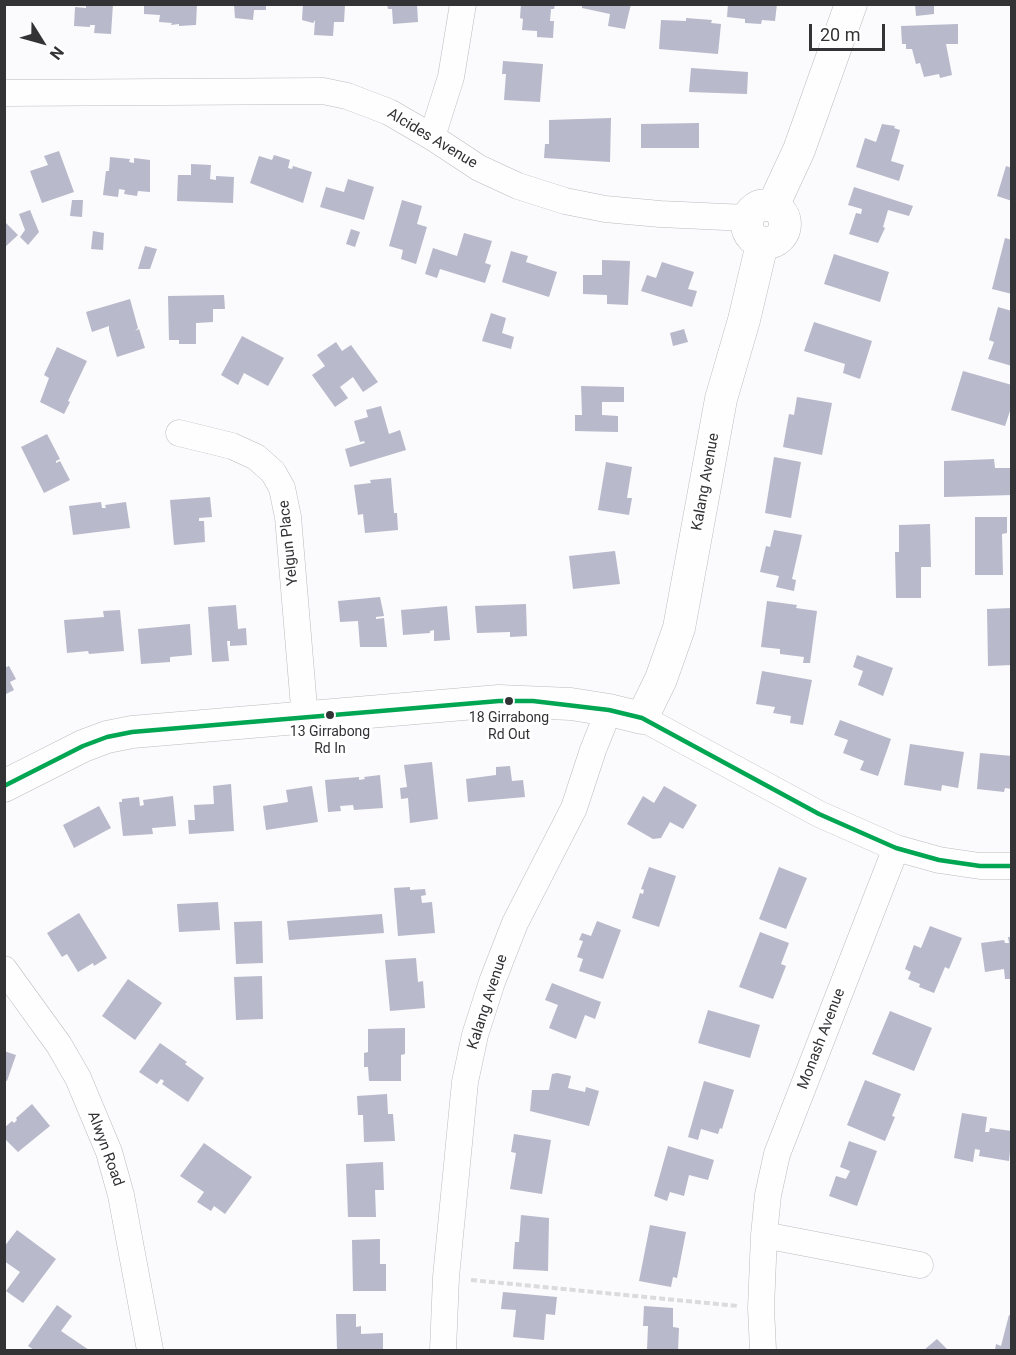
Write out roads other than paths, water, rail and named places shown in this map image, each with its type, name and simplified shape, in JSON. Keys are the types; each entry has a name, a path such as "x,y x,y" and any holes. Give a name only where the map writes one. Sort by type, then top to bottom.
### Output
{"street":[{"path":"432,136 450,77 463,4"},
{"name":"Kalang Avenue","path":"642,718 661,680 679,628 721,399 744,320 761,223 799,150 851,4"},
{"name":"Alcides Avenue","path":"4,93 322,91 347,96 389,112 432,136 479,168 518,186 565,201 605,209 761,223"},
{"name":"Yelgun Place","path":"179,433 232,446 256,457 273,472 282,488 288,518 305,719"},
{"path":"4,786 82,746 107,737 132,732 305,719 498,700 533,701 609,710 642,718 819,814 896,848 939,860 980,866 1011,866"},
{"name":"Kalang Avenue","path":"443,1350 446,1277 465,1082 474,1035 515,923 574,808 609,710"},
{"name":"Monash Avenue","path":"763,1350 761,1308 764,1235 768,1195 777,1155 896,848"},
{"name":"Alwyn Road","path":"4,969 59,1045 78,1078 109,1152 121,1195 150,1350"},
{"path":"764,1235 920,1265"}],"place":[{"name":"18 Girrabong Rd Out","path":"509,701"},
{"name":"13 Girrabong Rd In","path":"330,715"}]}
